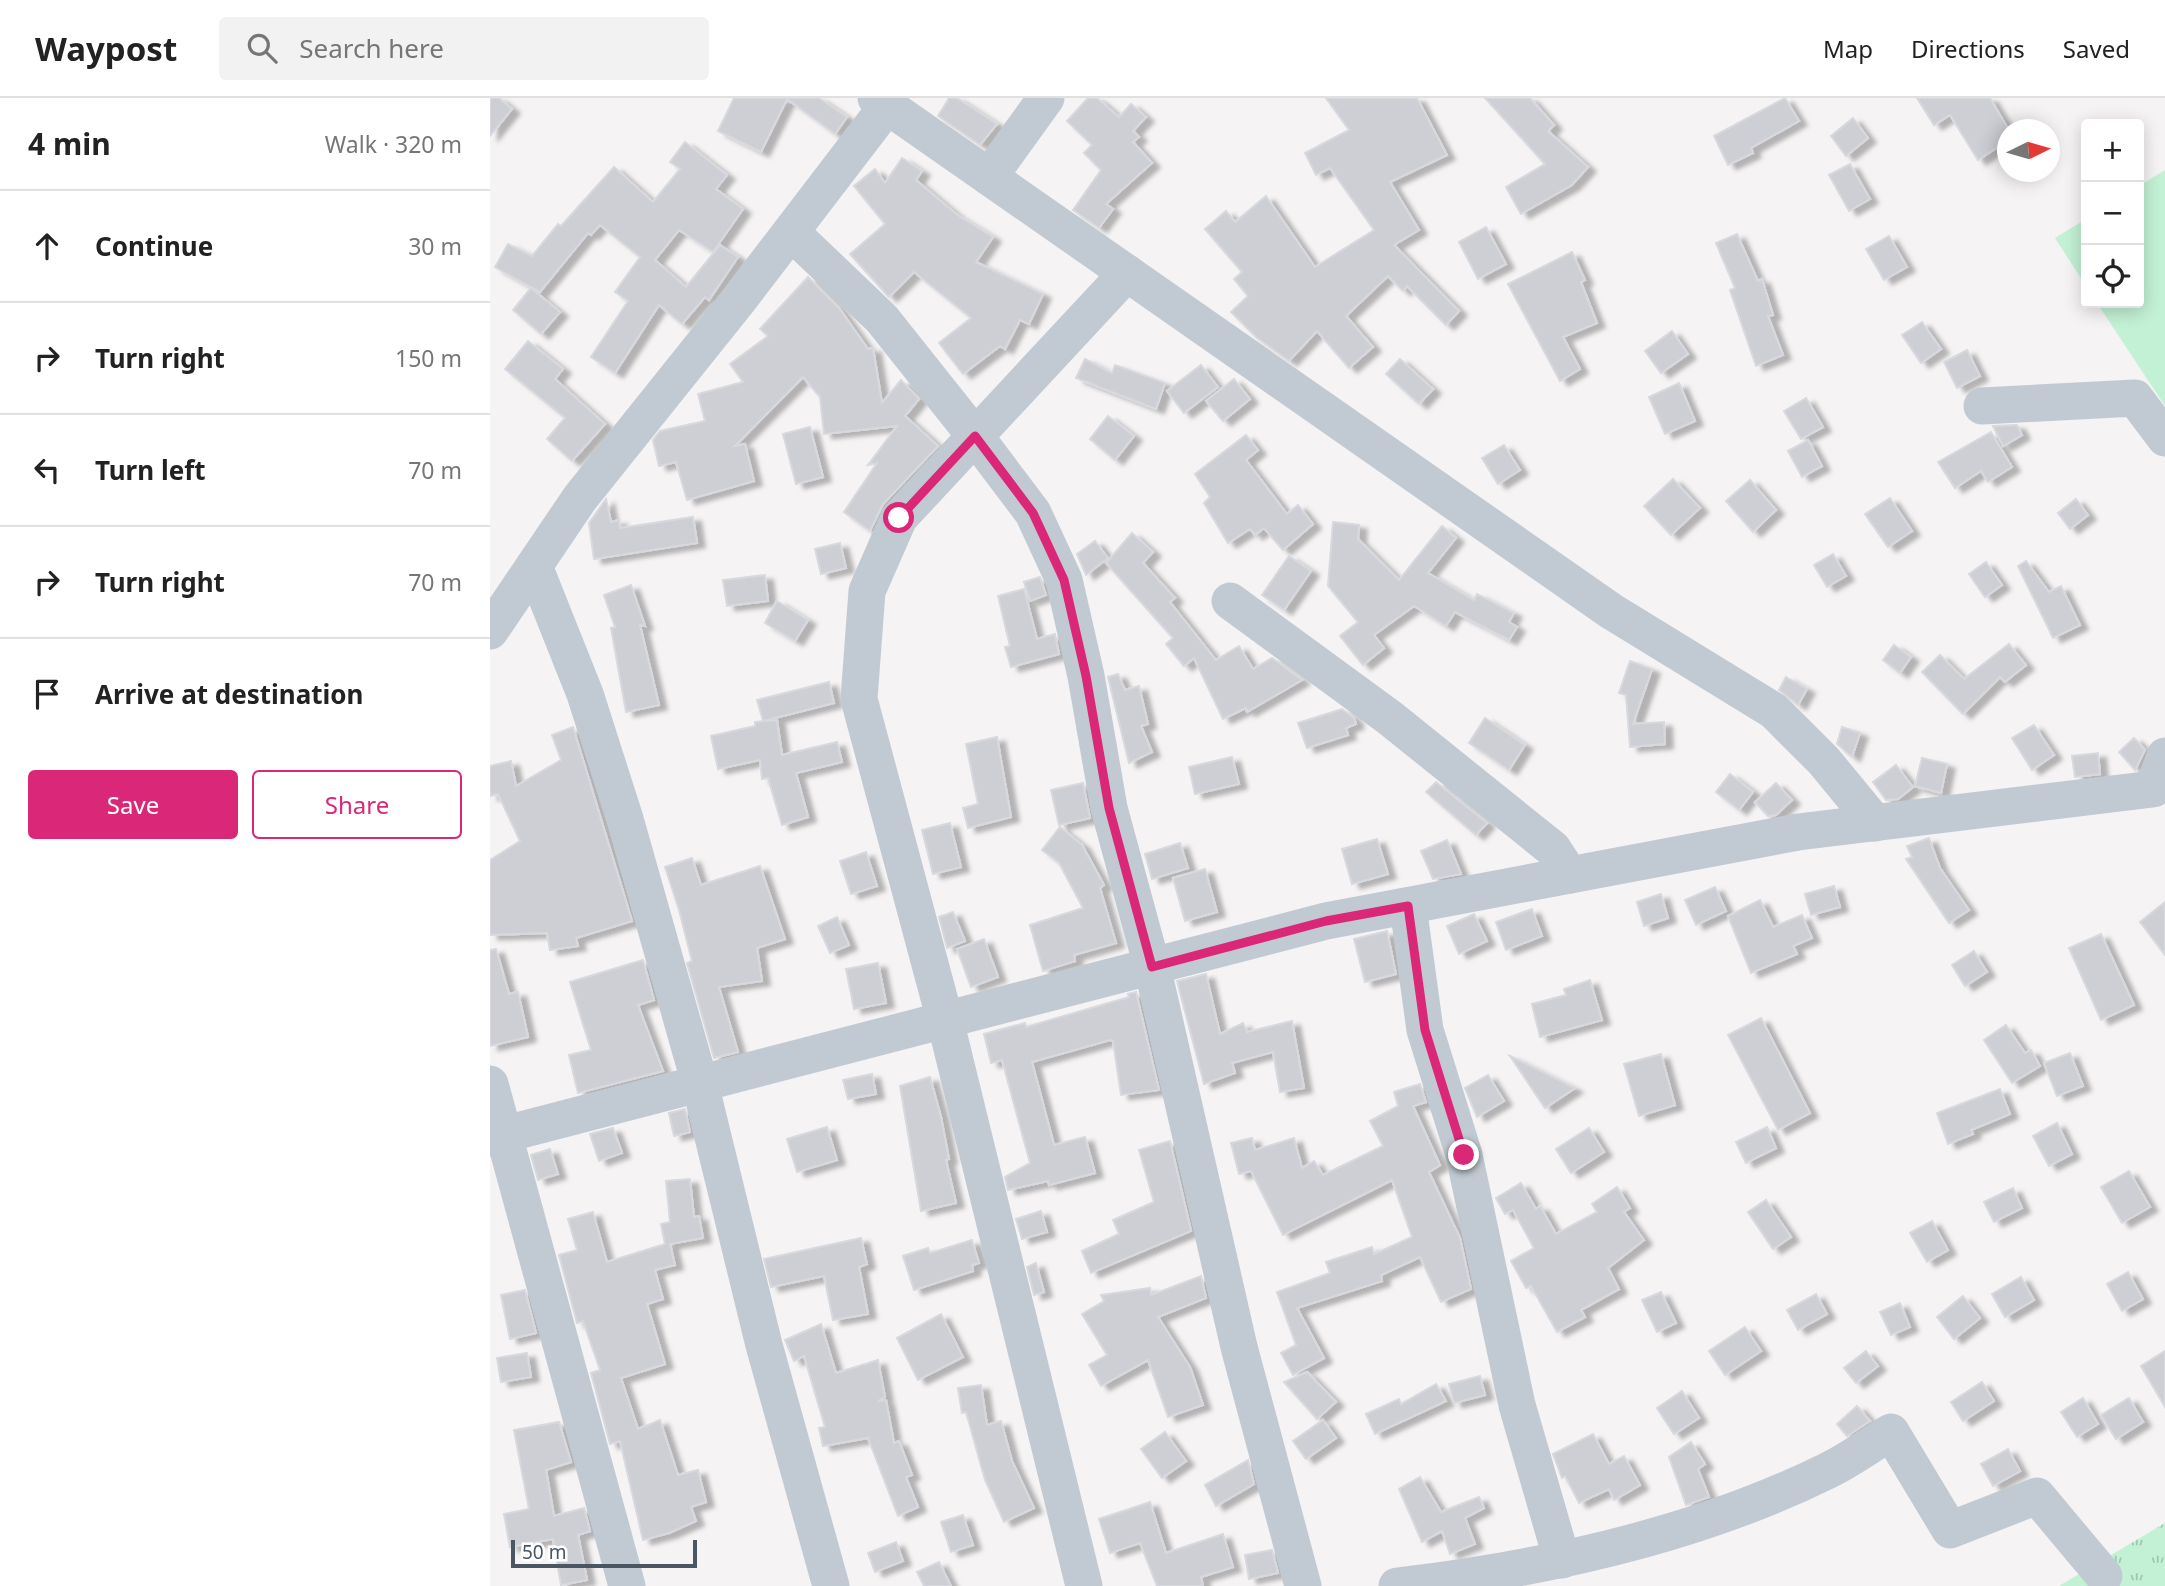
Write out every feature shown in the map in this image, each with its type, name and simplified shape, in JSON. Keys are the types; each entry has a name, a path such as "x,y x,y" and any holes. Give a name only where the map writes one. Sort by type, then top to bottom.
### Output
{"street":[{"path":"989,177 1046,98"},
{"path":"490,631 580,498 791,232 881,102 1611,611 1774,711 1824,761 1875,823"},
{"path":"791,232 883,319 975,436 1033,513 1064,580 1086,676 1109,808 1152,967 1239,1347 1303,1586"},
{"path":"1084,1586 945,1020 859,699 867,591 899,518 1127,273"},
{"path":"1982,406 2135,398 2165,438"},
{"path":"534,566 589,706 625,819 700,1084 764,1345 831,1586"},
{"path":"1230,601 1390,718 1543,840 1553,849 1570,875"},
{"path":"497,1137 1326,921 1798,831 1875,823 2161,777"},
{"path":"1408,906 1425,1030 1464,1155 1517,1405 1562,1560"},
{"path":"490,1084 497,1137 627,1586"},
{"path":"1397,1586 1476,1577 1562,1560 1747,1506 1829,1470 1891,1432 1950,1530 2037,1496 2104,1576"}],"green space":[{"path":"2165,170 2165,406 2100,308 2144,308 2144,183"},
{"path":"2081,222 2081,278 2055,238"},
{"path":"2165,1523 2165,1586 2059,1586"}],"building":[{"path":"490,98 499,98 512,109 490,136"},
{"path":"734,98 819,98 847,117 835,134 787,99 761,152 718,131"},
{"path":"949,98 957,98 997,124 980,145 938,116"},
{"path":"1088,98 1097,98 1119,117 1131,104 1146,117 1133,131 1139,137 1133,142 1152,163 1106,204 1113,209 1099,228 1073,210 1101,170 1084,153 1092,145 1067,121"},
{"path":"1326,98 1417,98 1447,155 1390,182 1419,230 1394,245 1459,311 1446,325 1407,286 1403,291 1388,276 1346,316 1373,347 1349,368 1317,331 1289,361 1256,337 1231,312 1248,296 1234,279 1242,272 1205,229 1226,211 1235,222 1266,196 1315,267 1374,230 1330,168 1316,175 1305,153 1349,130"},
{"path":"1485,98 1530,98 1554,125 1548,131 1588,167 1572,185 1521,214 1506,187 1545,164"},
{"path":"1785,98 1799,121 1751,148 1753,153 1728,165 1714,136"},
{"path":"1917,98 1990,98 2002,119 1997,119 1997,148 1978,160 1950,115 1934,125"},
{"path":"1853,118 1868,138 1846,156 1831,136"},
{"path":"685,142 727,175 716,189 743,209 713,252 679,230 655,260 686,287 720,245 738,257 709,300 705,297 682,324 659,305 615,373 591,357 628,301 615,292 640,257 600,225 591,235 588,233 540,292 495,267 508,244 532,256 558,224 561,226 614,167 653,202 680,169 670,162"},
{"path":"902,158 922,171 916,180 956,214 993,237 976,262 1043,294 1029,324 1020,320 1005,349 1000,346 963,374 939,343 971,318 914,272 889,297 850,254 885,224 854,186 875,169 885,183"},
{"path":"1850,164 1870,199 1849,211 1829,175"},
{"path":"1486,227 1506,264 1478,279 1459,242"},
{"path":"1737,234 1758,281 1762,279 1773,315 1768,316 1783,355 1756,366 1730,290 1735,288 1716,243"},
{"path":"1889,236 1907,267 1884,280 1866,249"},
{"path":"1572,252 1585,280 1581,282 1597,323 1563,337 1580,369 1560,381 1508,284"},
{"path":"808,277 839,308 868,349 873,348 882,403 901,380 919,399 905,416 938,446 883,504 870,531 844,512 877,463 868,465 897,426 824,434 820,397 803,377 735,446 745,444 754,481 687,500 676,462 659,466 653,440 660,431 705,421 698,394 743,382 730,364 768,336 760,329"},
{"path":"531,288 560,312 541,334 513,310"},
{"path":"1922,322 1941,349 1921,363 1902,335"},
{"path":"1672,331 1688,354 1661,373 1645,351"},
{"path":"528,341 563,369 555,379 605,424 572,461 547,439 565,418 505,369"},
{"path":"1967,350 1980,376 1957,388 1944,362"},
{"path":"1085,359 1112,373 1115,365 1165,383 1156,409 1076,378"},
{"path":"1400,359 1433,389 1419,404 1386,374"},
{"path":"1201,365 1218,387 1184,413 1167,391"},
{"path":"1234,379 1250,399 1223,421 1206,401"},
{"path":"1679,383 1695,421 1665,434 1649,397"},
{"path":"1806,398 1823,427 1801,439 1784,411"},
{"path":"1108,416 1134,436 1115,460 1090,439"},
{"path":"2017,425 2022,435 2003,446 1993,426"},
{"path":"810,427 823,477 796,484 783,434"},
{"path":"1991,432 2012,467 1988,482 1981,471 1955,488 1938,462"},
{"path":"1246,435 1258,450 1246,460 1287,514 1298,505 1313,524 1283,550 1264,528 1255,535 1250,529 1228,543 1204,503 1210,497 1195,474"},
{"path":"1808,440 1822,466 1802,477 1788,451"},
{"path":"1504,445 1520,470 1498,484 1482,458"},
{"path":"1673,479 1700,508 1671,535 1644,506"},
{"path":"1750,480 1776,510 1753,532 1726,501"},
{"path":"1890,498 1912,531 1888,547 1865,514"},
{"path":"606,499 611,522 619,520 620,528 693,517 697,543 594,559 589,523"},
{"path":"2076,499 2088,515 2070,529 2058,513"},
{"path":"1333,522 1359,525 1358,539 1399,580 1442,526 1456,538 1428,573 1474,600 1477,594 1514,613 1509,622 1517,627 1509,640 1455,612 1446,626 1414,606 1374,635 1384,648 1363,665 1340,636 1358,622 1328,586"},
{"path":"1132,533 1153,552 1143,563 1175,598 1170,602 1216,660 1239,646 1253,669 1272,658 1302,680 1247,712 1246,708 1223,719 1194,658 1184,666 1166,644 1173,638 1106,563"},
{"path":"1095,541 1108,558 1086,575 1077,554"},
{"path":"840,543 846,568 821,574 815,549"},
{"path":"1833,554 1846,576 1827,587 1814,565"},
{"path":"1289,556 1311,571 1284,610 1262,595"},
{"path":"2026,561 2049,592 2061,586 2080,625 2053,638 2018,566"},
{"path":"1986,562 2002,585 1985,597 1969,574"},
{"path":"765,575 768,601 727,606 723,580"},
{"path":"1040,577 1046,595 1030,601 1024,582"},
{"path":"631,585 645,626 640,625 659,705 626,712 611,628 615,627 604,595"},
{"path":"1024,589 1037,639 1055,634 1059,654 1011,667 1005,647 1010,646 998,596"},
{"path":"777,601 808,620 795,641 765,623"},
{"path":"2009,644 2026,665 2005,682 2000,677 1963,714 1922,672 1940,655 1964,679"},
{"path":"1894,645 1911,657 1900,673 1883,660"},
{"path":"1630,661 1652,669 1633,724 1664,722 1665,744 1630,747 1626,695 1619,693"},
{"path":"1118,674 1125,690 1139,686 1148,724 1141,726 1152,752 1129,763 1108,677"},
{"path":"1786,677 1807,689 1798,705 1779,690"},
{"path":"829,682 834,703 763,721 757,700"},
{"path":"1342,709 1354,718 1356,724 1346,728 1348,735 1307,748 1298,723"},
{"path":"1485,718 1525,745 1509,770 1469,743"},
{"path":"777,720 782,755 837,742 842,762 796,773 808,817 782,825 768,778 762,779 760,760 718,769 711,736 755,726 755,722"},
{"path":"2034,725 2054,755 2032,770 2012,738"},
{"path":"573,727 632,921 576,938 578,946 550,950 547,933 490,935 490,860 520,841 498,794 490,796 490,766 511,761 516,786 561,760 552,735"},
{"path":"1842,727 1860,733 1852,757 1837,744"},
{"path":"997,737 1011,817 968,828 963,808 978,804 966,744"},
{"path":"2134,738 2145,750 2135,770 2119,752"},
{"path":"2098,753 2100,774 2075,777 2072,756"},
{"path":"1232,757 1239,784 1195,794 1189,767"},
{"path":"1922,758 1947,764 1941,793 1915,786"},
{"path":"1896,765 1913,787 1898,799 1886,800 1873,782"},
{"path":"1730,774 1753,792 1739,810 1716,792"},
{"path":"1436,782 1487,823 1476,835 1426,792"},
{"path":"1083,783 1090,818 1059,825 1051,790"},
{"path":"1776,783 1792,800 1776,815 1768,816 1755,802"},
{"path":"950,823 961,867 933,874 922,830"},
{"path":"1060,827 1082,845 1104,885 1100,888 1116,943 1074,955 1075,961 1043,971 1030,925 1083,908 1059,863 1042,850"},
{"path":"1929,838 1940,868 1969,910 1949,923 1906,859 1912,857 1907,846"},
{"path":"1377,839 1388,874 1352,884 1342,849"},
{"path":"1447,840 1461,874 1433,879 1421,851"},
{"path":"1180,843 1188,868 1152,879 1145,854"},
{"path":"866,852 877,886 851,894 840,861"},
{"path":"692,858 701,885 760,866 785,939 757,948 762,981 719,987 738,1052 714,1058 687,963 692,961 679,910 665,867"},
{"path":"1205,869 1217,912 1185,921 1173,878"},
{"path":"1834,886 1840,907 1811,915 1805,894"},
{"path":"1715,887 1726,911 1696,925 1685,900"},
{"path":"1661,894 1668,918 1644,926 1637,902"},
{"path":"1760,900 1773,927 1802,915 1812,938 1793,946 1797,954 1751,973 1728,916"},
{"path":"2165,902 2165,955 2140,922"},
{"path":"1532,909 1542,936 1506,950 1496,922"},
{"path":"953,912 965,941 947,948 939,917"},
{"path":"1474,914 1487,941 1459,954 1447,926"},
{"path":"837,917 849,945 830,953 818,926"},
{"path":"1387,931 1396,974 1365,982 1354,939"},
{"path":"2101,934 2134,1005 2101,1020 2069,948"},
{"path":"984,939 998,977 971,987 957,949"},
{"path":"496,949 509,994 518,992 528,1037 490,1046 490,950"},
{"path":"1974,951 1987,972 1965,986 1952,965"},
{"path":"643,960 654,1000 638,1005 663,1071 578,1093 569,1055 591,1050 570,982"},
{"path":"878,963 886,1003 854,1009 846,969"},
{"path":"1206,974 1220,1034 1243,1023 1247,1032 1292,1021 1304,1088 1280,1092 1273,1052 1232,1063 1235,1073 1204,1084 1177,981"},
{"path":"1590,980 1602,1020 1540,1037 1532,1004 1566,995 1564,989"},
{"path":"1136,992 1159,1090 1121,1095 1113,1041 1110,1040 1032,1062 1054,1145 1085,1137 1095,1173 1049,1185 1048,1181 1008,1190 1005,1177 1030,1163 1002,1060 991,1063 984,1034 1025,1023 1026,1027 1129,997 1128,994"},
{"path":"1761,1018 1810,1113 1778,1130 1728,1035"},
{"path":"2006,1025 2025,1053 2031,1050 2040,1066 2012,1083 1984,1040"},
{"path":"2070,1053 2083,1086 2057,1096 2044,1063"},
{"path":"1661,1054 1675,1105 1639,1116 1624,1064"},
{"path":"1510,1056 1557,1079 1575,1088 1545,1108"},
{"path":"872,1074 876,1094 848,1099 843,1080"},
{"path":"1488,1075 1504,1101 1477,1117 1465,1088"},
{"path":"930,1077 941,1117 949,1159 946,1160 956,1203 921,1211 900,1086"},
{"path":"1420,1084 1426,1102 1413,1106 1440,1165 1429,1172 1460,1238 1471,1289 1441,1302 1420,1257 1381,1275 1382,1281 1297,1308 1324,1358 1293,1375 1281,1353 1296,1345 1277,1292 1330,1273 1326,1262 1372,1247 1374,1254 1412,1237 1392,1180 1283,1235 1251,1171 1239,1174 1231,1143 1252,1138 1255,1150 1294,1138 1302,1168 1314,1161 1323,1175 1383,1146 1370,1121 1398,1106 1394,1092"},
{"path":"2000,1089 2010,1114 1971,1130 1973,1134 1948,1144 1937,1113"},
{"path":"685,1109 690,1132 674,1136 669,1113"},
{"path":"2057,1123 2072,1154 2049,1166 2033,1136"},
{"path":"827,1127 837,1160 797,1172 787,1139"},
{"path":"1767,1127 1776,1148 1746,1163 1736,1142"},
{"path":"613,1128 622,1153 599,1161 590,1134"},
{"path":"1589,1128 1604,1152 1571,1173 1556,1149"},
{"path":"1170,1141 1191,1231 1091,1273 1082,1251 1119,1234 1113,1220 1154,1202 1139,1150"},
{"path":"550,1149 558,1174 538,1180 531,1155"},
{"path":"2129,1171 2150,1207 2122,1223 2101,1187"},
{"path":"690,1179 694,1217 699,1216 703,1238 670,1244 675,1265 655,1270 663,1299 647,1304 665,1364 621,1378 638,1429 660,1420 678,1475 698,1470 706,1502 691,1507 696,1521 669,1533 643,1540 620,1441 610,1444 591,1373 600,1370 583,1321 577,1323 559,1255 577,1250 568,1219 593,1212 607,1262 665,1244 661,1224 670,1222 666,1181"},
{"path":"1521,1183 1536,1209 1540,1206 1556,1234 1597,1212 1592,1204 1617,1187 1630,1208 1624,1212 1644,1240 1608,1268 1619,1289 1581,1310 1585,1317 1557,1332 1531,1286 1526,1288 1511,1261 1534,1248 1513,1210 1505,1214 1496,1198"},
{"path":"2013,1188 2022,1208 1994,1222 1984,1202"},
{"path":"1766,1200 1791,1237 1773,1249 1748,1212"},
{"path":"1041,1211 1047,1232 1022,1239 1016,1219"},
{"path":"1932,1221 1948,1250 1927,1262 1910,1233"},
{"path":"861,1238 867,1264 859,1267 868,1314 833,1320 824,1276 771,1287 764,1259"},
{"path":"972,1240 979,1263 972,1265 973,1271 914,1290 903,1256 928,1248 930,1253"},
{"path":"1036,1263 1044,1292 1034,1295 1027,1267"},
{"path":"2128,1272 2143,1299 2122,1311 2107,1284"},
{"path":"1201,1276 1206,1298 1158,1317 1190,1367 1203,1405 1168,1417 1148,1360 1101,1386 1089,1365 1107,1355 1082,1314 1104,1301 1101,1295 1150,1288 1151,1295"},
{"path":"2021,1277 2034,1300 2005,1317 1992,1294"},
{"path":"525,1290 536,1333 510,1339 501,1295"},
{"path":"1661,1292 1676,1323 1657,1332 1642,1300"},
{"path":"1816,1294 1827,1314 1798,1330 1787,1310"},
{"path":"1963,1296 1980,1318 1954,1339 1937,1317"},
{"path":"1900,1303 1910,1327 1891,1335 1880,1312"},
{"path":"941,1314 963,1357 918,1380 897,1338"},
{"path":"821,1324 836,1373 878,1360 885,1397 878,1401 886,1400 894,1443 899,1441 912,1475 906,1477 918,1507 898,1516 868,1438 823,1446 819,1428 825,1427 804,1356 794,1361 785,1340"},
{"path":"1745,1327 1761,1351 1725,1375 1709,1351"},
{"path":"1866,1351 1878,1366 1856,1383 1844,1368"},
{"path":"2165,1351 2165,1407 2141,1366"},
{"path":"527,1353 531,1377 501,1382 497,1358"},
{"path":"1307,1372 1336,1402 1317,1419 1284,1382"},
{"path":"1480,1376 1485,1395 1454,1403 1449,1384"},
{"path":"1982,1382 1994,1401 1963,1421 1951,1402"},
{"path":"1436,1384 1446,1401 1375,1434 1366,1414 1399,1399 1401,1404"},
{"path":"981,1385 987,1425 1001,1421 1012,1461 1034,1508 1004,1522 985,1480 966,1412 962,1413 958,1388"},
{"path":"1682,1391 1699,1418 1674,1434 1657,1408"},
{"path":"2083,1398 2098,1424 2077,1437 2061,1412"},
{"path":"2129,1398 2143,1422 2116,1439 2101,1415"},
{"path":"1857,1406 1870,1421 1847,1436 1837,1424"},
{"path":"1323,1420 1336,1438 1306,1459 1293,1441"},
{"path":"559,1422 571,1462 546,1470 554,1516 584,1508 590,1531 578,1535 587,1580 561,1585 553,1539 510,1547 504,1514 529,1509 514,1430"},
{"path":"1165,1432 1186,1461 1162,1478 1141,1449"},
{"path":"1593,1434 1609,1464 1624,1456 1640,1485 1614,1500 1609,1489 1579,1503 1565,1476 1562,1478 1553,1454"},
{"path":"1691,1442 1705,1464 1698,1469 1709,1497 1686,1505 1669,1457"},
{"path":"2008,1449 2020,1471 1993,1486 1981,1464"},
{"path":"1248,1460 1254,1484 1216,1506 1205,1485"},
{"path":"1420,1477 1441,1512 1479,1497 1484,1508 1465,1518 1475,1544 1450,1554 1442,1531 1422,1542 1399,1489"},
{"path":"1150,1502 1166,1553 1223,1534 1233,1567 1201,1577 1203,1586 1157,1586 1140,1543 1110,1553 1099,1519"},
{"path":"963,1515 973,1545 951,1552 941,1522"},
{"path":"896,1542 903,1561 875,1572 868,1553"},
{"path":"1272,1550 1278,1573 1249,1579 1245,1555"},
{"path":"939,1562 951,1586 924,1586 917,1572"}],"route":[{"path":"899,518 975,436 1033,513 1064,580 1086,676 1109,808 1152,967 1326,921 1408,906 1425,1030 1464,1155"}]}
